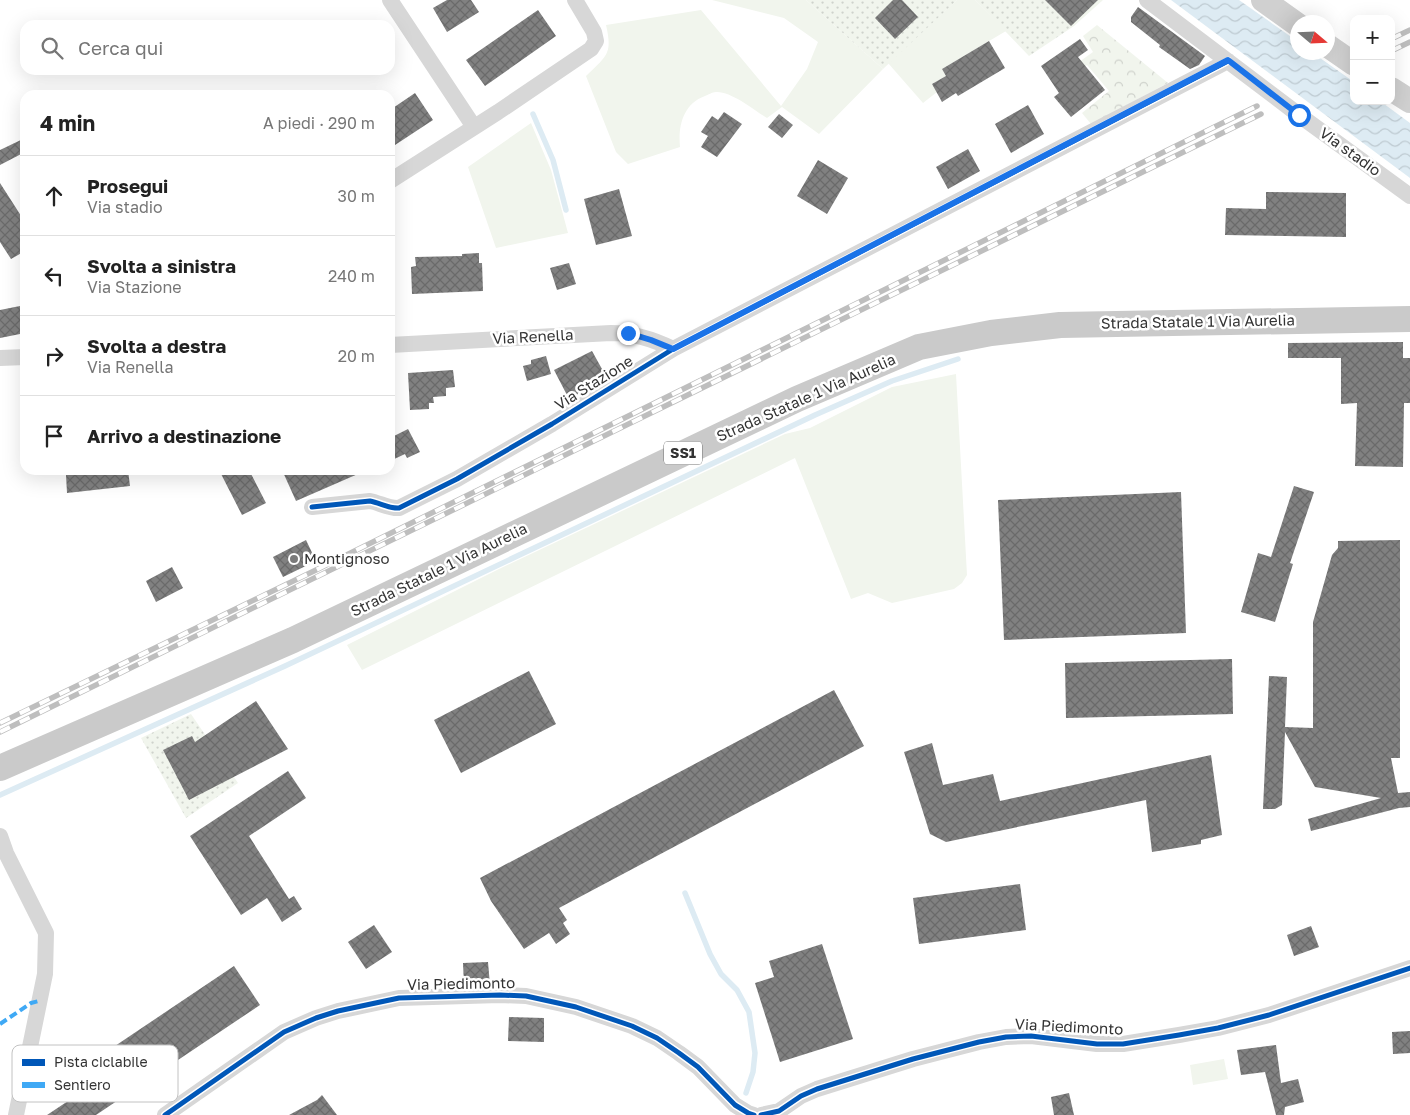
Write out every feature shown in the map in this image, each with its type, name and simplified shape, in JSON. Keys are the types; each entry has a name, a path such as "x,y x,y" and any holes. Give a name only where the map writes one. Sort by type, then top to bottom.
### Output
{"main road":[{"path":"1268,1 1290,19"},
{"path":"1335,51 1350,61"},
{"path":"1395,92 1410,101"},
{"name":"Strada Statale 1 Via Aurelia","path":"0,768 293,640 797,399 919,348 991,333 1060,325 1410,319"}],"street":[{"path":"390,0 474,127"},
{"path":"395,178 591,49 596,41 594,32 575,0"},
{"name":"Via stadio","path":"1148,0 1410,196"},
{"name":"Via Stazione","path":"312,508 370,501 400,508 456,479 552,424 673,349 1228,60"},
{"name":"Via Renella","path":"395,345 628,333 673,349"},
{"path":"0,358 20,357"},
{"path":"0,836 6,853 46,933 45,974 30,1045"},
{"name":"Via Piedimonto","path":"760,1115 779,1111 801,1096 817,1089 913,1059 979,1042 1006,1037 1031,1036 1097,1044 1123,1044 1179,1035 1218,1028 1269,1015 1410,968"},
{"name":"Via Piedimonto","path":"165,1115 284,1032 316,1018 338,1011 399,998 491,995 526,996 576,1008 632,1026 656,1038 679,1053 698,1067 735,1105 754,1115"},
{"path":"16,1115 19,1102"}],"green space":[{"path":"712,0 806,0 883,69 819,134 782,107 767,118 735,98 715,92 698,100 687,110 681,124 680,147 628,164 616,152 586,76 599,64 608,49 606,25 701,10 781,106 807,69 818,42 784,18"},
{"path":"806,0 957,0 883,69"},
{"path":"957,0 975,0 1006,31 942,69 946,76 932,84 937,92 923,103 888,63"},
{"path":"975,0 1103,0 1074,26 1029,56"},
{"path":"1097,25 1168,83 1091,124 1082,113 1109,91 1087,65 1084,67 1079,62 1093,52 1083,36"},
{"path":"531,123 551,170 568,233 496,248 468,167"},
{"path":"956,374 967,575 962,583 954,589 892,603 868,593 851,599 795,458 362,670 347,645 499,569 785,434 810,428 892,387"},
{"path":"191,714 238,783 186,818 141,738"},
{"path":"1224,1059 1228,1079 1193,1085 1190,1065"}],"water":[{"path":"1171,0 1239,0 1290,36 1290,60 1323,60 1350,79 1350,105 1385,105 1410,123 1410,178"}],"building":[{"path":"447,0 471,0 479,12 447,32 433,8"},
{"path":"893,0 902,0 918,17 895,39 875,18"},
{"path":"1045,0 1098,0 1071,26"},
{"path":"1138,7 1205,56 1199,65 1190,69 1159,47 1160,45 1131,22 1131,17"},
{"path":"538,10 556,36 485,86 466,60"},
{"path":"1080,39 1088,50 1078,57 1105,90 1071,117 1054,97 1059,93 1041,66"},
{"path":"989,41 1005,68 958,96 956,93 942,102 932,84 946,76 942,69"},
{"path":"415,93 433,120 395,145 395,107"},
{"path":"1028,105 1044,134 1011,153 995,124"},
{"path":"724,112 742,124 717,157 701,147 708,136 701,132 712,116 718,120"},
{"path":"779,114 793,125 782,138 768,127"},
{"path":"20,140 20,155 0,165 0,150"},
{"path":"968,149 980,171 948,189 936,167"},
{"path":"818,160 848,178 827,214 797,196"},
{"path":"0,183 20,214 20,254 11,259 0,242"},
{"path":"619,189 632,236 596,245 584,199"},
{"path":"1266,192 1346,193 1346,237 1225,235 1226,208 1266,209"},
{"path":"479,253 479,263 482,263 483,291 412,294 411,267 416,266 415,257 462,256 462,254"},
{"path":"569,263 576,284 557,290 550,268"},
{"path":"20,306 20,334 0,338 0,310"},
{"path":"1403,342 1403,358 1410,358 1410,403 1404,403 1403,467 1355,466 1357,403 1341,404 1341,358 1288,358 1288,343"},
{"path":"592,351 607,378 569,399 554,370"},
{"path":"546,356 551,374 527,381 523,366 531,364 531,360"},
{"path":"453,370 455,387 446,388 446,396 433,397 434,403 429,403 429,409 410,410 408,373"},
{"path":"408,429 420,452 407,458 405,454 395,459 395,436"},
{"path":"66,475 129,475 130,486 67,493"},
{"path":"222,475 252,475 266,503 242,515"},
{"path":"284,475 356,475 296,501"},
{"path":"1294,486 1314,492 1290,563 1293,564 1275,622 1241,612 1258,553 1271,557"},
{"path":"1181,492 1186,633 1004,640 998,500"},
{"name":"Montignoso","path":"306,540 316,561 283,577 273,557"},
{"path":"1400,540 1400,758 1391,758 1398,793 1410,792 1410,807 1399,808 1311,831 1308,819 1381,798 1315,787 1285,732 1282,805 1275,809 1263,809 1269,676 1287,677 1285,727 1313,728 1313,622 1332,555 1338,548 1338,541"},
{"path":"172,567 183,588 156,602 146,581"},
{"path":"1232,659 1233,714 1066,718 1065,663"},
{"path":"529,671 556,724 461,773 434,720"},
{"path":"834,690 864,746 559,908 567,920 563,923 570,934 556,944 549,933 524,949 491,901 480,878"},
{"path":"256,701 288,749 189,800 163,750 192,736 195,742"},
{"path":"932,743 943,785 993,774 1000,801 1211,755 1222,835 1201,840 1201,844 1152,852 1146,800 946,842 930,834 904,752"},
{"path":"288,771 306,798 249,836 289,899 294,896 302,909 282,922 267,898 241,915 190,836"},
{"path":"1020,884 1026,930 919,944 913,898"},
{"path":"374,925 392,952 366,969 348,942"},
{"path":"1311,926 1319,947 1294,956 1287,935"},
{"path":"822,944 853,1039 780,1062 755,983 774,977 769,961"},
{"path":"488,962 490,985 464,986 463,963"},
{"path":"234,966 260,1005 178,1060 178,1045 116,1045"},
{"path":"509,1017 544,1018 544,1042 508,1041"},
{"path":"1410,1031 1410,1053 1393,1054 1392,1032"},
{"path":"1276,1045 1281,1083 1298,1079 1304,1102 1285,1107 1284,1115 1276,1115 1265,1072 1241,1075 1237,1050"},
{"path":"1069,1093 1074,1115 1054,1115 1051,1097"},
{"path":"322,1095 337,1115 289,1115 317,1100"},
{"path":"66,1102 115,1102 96,1115 47,1115"}],"waterway":[{"path":"533,114 553,160 566,210"},
{"path":"0,795 285,666 815,415 892,381 958,359"},
{"path":"685,893 710,954 721,974 737,990 749,1012 755,1053 753,1072 746,1093"}],"railway":[{"path":"1395,37 1410,30"},
{"path":"1395,49 1410,42"},
{"path":"0,723 316,570 1257,106"},
{"path":"0,732 1261,114"}],"marked path":[{"path":"0,1024 31,1003 39,1001"}],"cycle path":[{"path":"312,507 370,501 399,508 457,479 552,424 673,349 1228,61"},
{"path":"761,1115 779,1111 801,1096 817,1089 913,1059 979,1042 1006,1037 1031,1036 1097,1044 1123,1044 1179,1035 1218,1028 1269,1015 1410,968"},
{"path":"165,1115 284,1032 316,1018 338,1011 399,998 500,995 526,996 576,1007 632,1026 657,1038 679,1053 698,1067 735,1105 754,1115"}],"place":[{"name":"Montignoso","path":"294,559"}],"route":[{"path":"628,333 673,349 1228,60 1299,115"}]}
